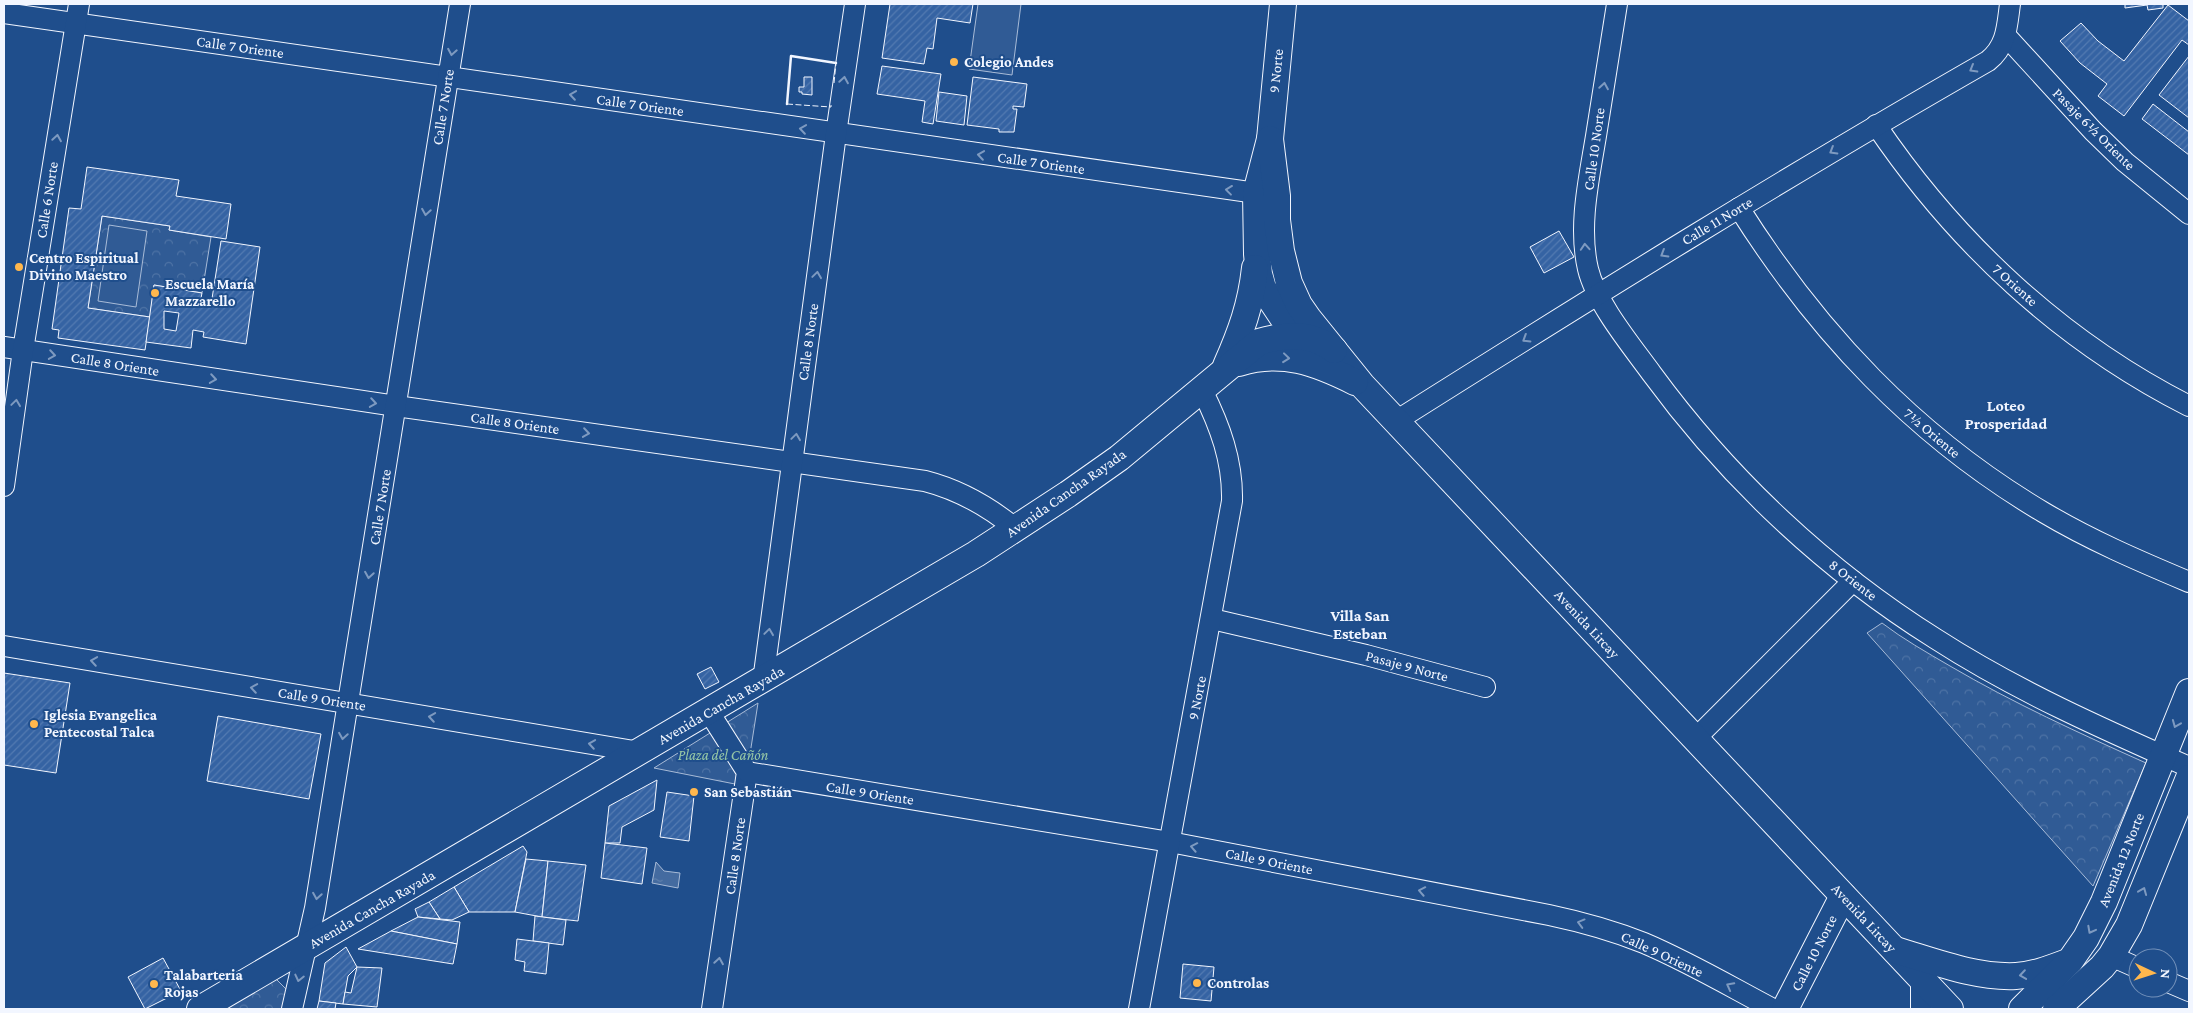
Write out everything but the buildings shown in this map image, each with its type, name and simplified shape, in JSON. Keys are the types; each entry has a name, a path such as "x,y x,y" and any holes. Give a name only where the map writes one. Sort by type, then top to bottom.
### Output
{"main road":[{"name":"9 Norte","path":"1269,253 1267,195 1270,139 1283,4"},
{"path":"1269,253 1259,274 1263,288 1270,302 1297,335"},
{"path":"1223,372 1239,338 1252,295 1269,253"},
{"name":"Avenida Lircay","path":"1269,253 1289,283 1299,305 1331,359 1362,385 1950,1009"},
{"path":"1247,351 1270,302"},
{"name":"Avenida Cancha Rayada","path":"200,1009 709,712 1016,529 1119,458 1259,342 1279,336 1297,335 1319,340 1331,359"},
{"name":"Avenida Cancha Rayada","path":"1223,372 1236,364 1266,357 1331,359"},
{"name":"Avenida 12 Norte","path":"2022,1009 2070,962 2086,938 2104,902 2189,692"},
{"path":"2056,1009 2078,999 2111,956 2129,924 2189,778"},
{"name":"Calle 10 Norte","path":"1785,1009 1843,896"},
{"path":"1895,950 1963,969 1995,975 2017,976 2039,972 2070,962"}],"street":[{"name":"Calle 6 Norte","path":"4,486 13,349 79,4"},
{"name":"Calle 7 Norte","path":"292,1009 315,908 460,4"},
{"name":"Calle 8 Norte","path":"763,680 836,134 856,4"},
{"name":"Calle 10 Norte","path":"1597,294 1592,283 1586,257 1585,221 1590,173 1617,4"},
{"name":"Calle 11 Norte","path":"1396,421 1597,294 1876,125 1988,61 2000,50 2006,36 2010,4"},
{"name":"Calle 7 Oriente","path":"4,13 1267,195"},
{"name":"Pasaje 6½ Oriente","path":"2006,36 2079,116 2125,162 2189,214"},
{"name":"7 Oriente","path":"1876,125 1923,191 1976,250 2004,277 2036,305 2104,356 2189,406"},
{"name":"7½ Oriente","path":"1739,208 1775,263 1808,307 1855,361 1916,421 1980,471 2044,513 2127,556 2189,582"},
{"name":"8 Oriente","path":"1597,294 1661,387 1714,450 1777,516 1853,581 1936,640 1978,664 2163,756 2189,767"},
{"name":"Calle 8 Oriente","path":"13,349 925,482 943,486 975,500 1016,529"},
{"name":"9 Norte","path":"1139,1009 1230,518 1232,484 1228,455 1224,440 1202,390"},
{"path":"1695,738 1853,581"},
{"name":"Pasaje 9 Norte","path":"1212,619 1357,652 1485,687"},
{"name":"Calle 9 Oriente","path":"4,646 640,752"},
{"path":"709,712 747,772"},
{"name":"Calle 8 Norte","path":"712,1009 747,772"},
{"name":"Calle 9 Oriente","path":"747,772 1170,842 1583,923 1625,936 1662,951 1773,1009"},
{"path":"2111,956 2128,964"},
{"path":"1920,1009 1921,978"}],"green space":[{"path":"978,4 1021,4 1012,75 969,69"},
{"path":"102,216 170,226 169,230 211,237 202,293 154,285 150,317 88,308"},
{"path":"109,225 147,231 136,307 98,301"},
{"path":"1882,623 1923,650 1998,693 2146,763 2093,886 1867,633"},
{"name":"Plaza del Cañón","path":"758,703 745,786 654,768"},
{"path":"276,979 287,990 282,1009 226,1009"}],"water":[{"path":"656,862 664,871 680,873 678,888 652,883"}],"fence":[{"path":"834,83 836,63"},
{"path":"787,104 831,107 831,105"}],"wall":[{"path":"787,104 791,56 836,63"}],"place":[{"name":"Colegio Andes","path":"954,62"},
{"name":"Centro Espiritual Divino Maestro","path":"19,267"},
{"name":"Escuela María Mazzarello","path":"155,293"},
{"name":"Iglesia Evangelica Pentecostal Talca","path":"34,724"},
{"name":"San Sebastián","path":"694,792"},
{"name":"Controlas","path":"1197,983"},
{"name":"Talabarteria Rojas","path":"154,984"}],"district":[{"name":"Loteo Prosperidad","path":"2006,414"},
{"name":"Villa San Esteban","path":"1360,624"}]}
